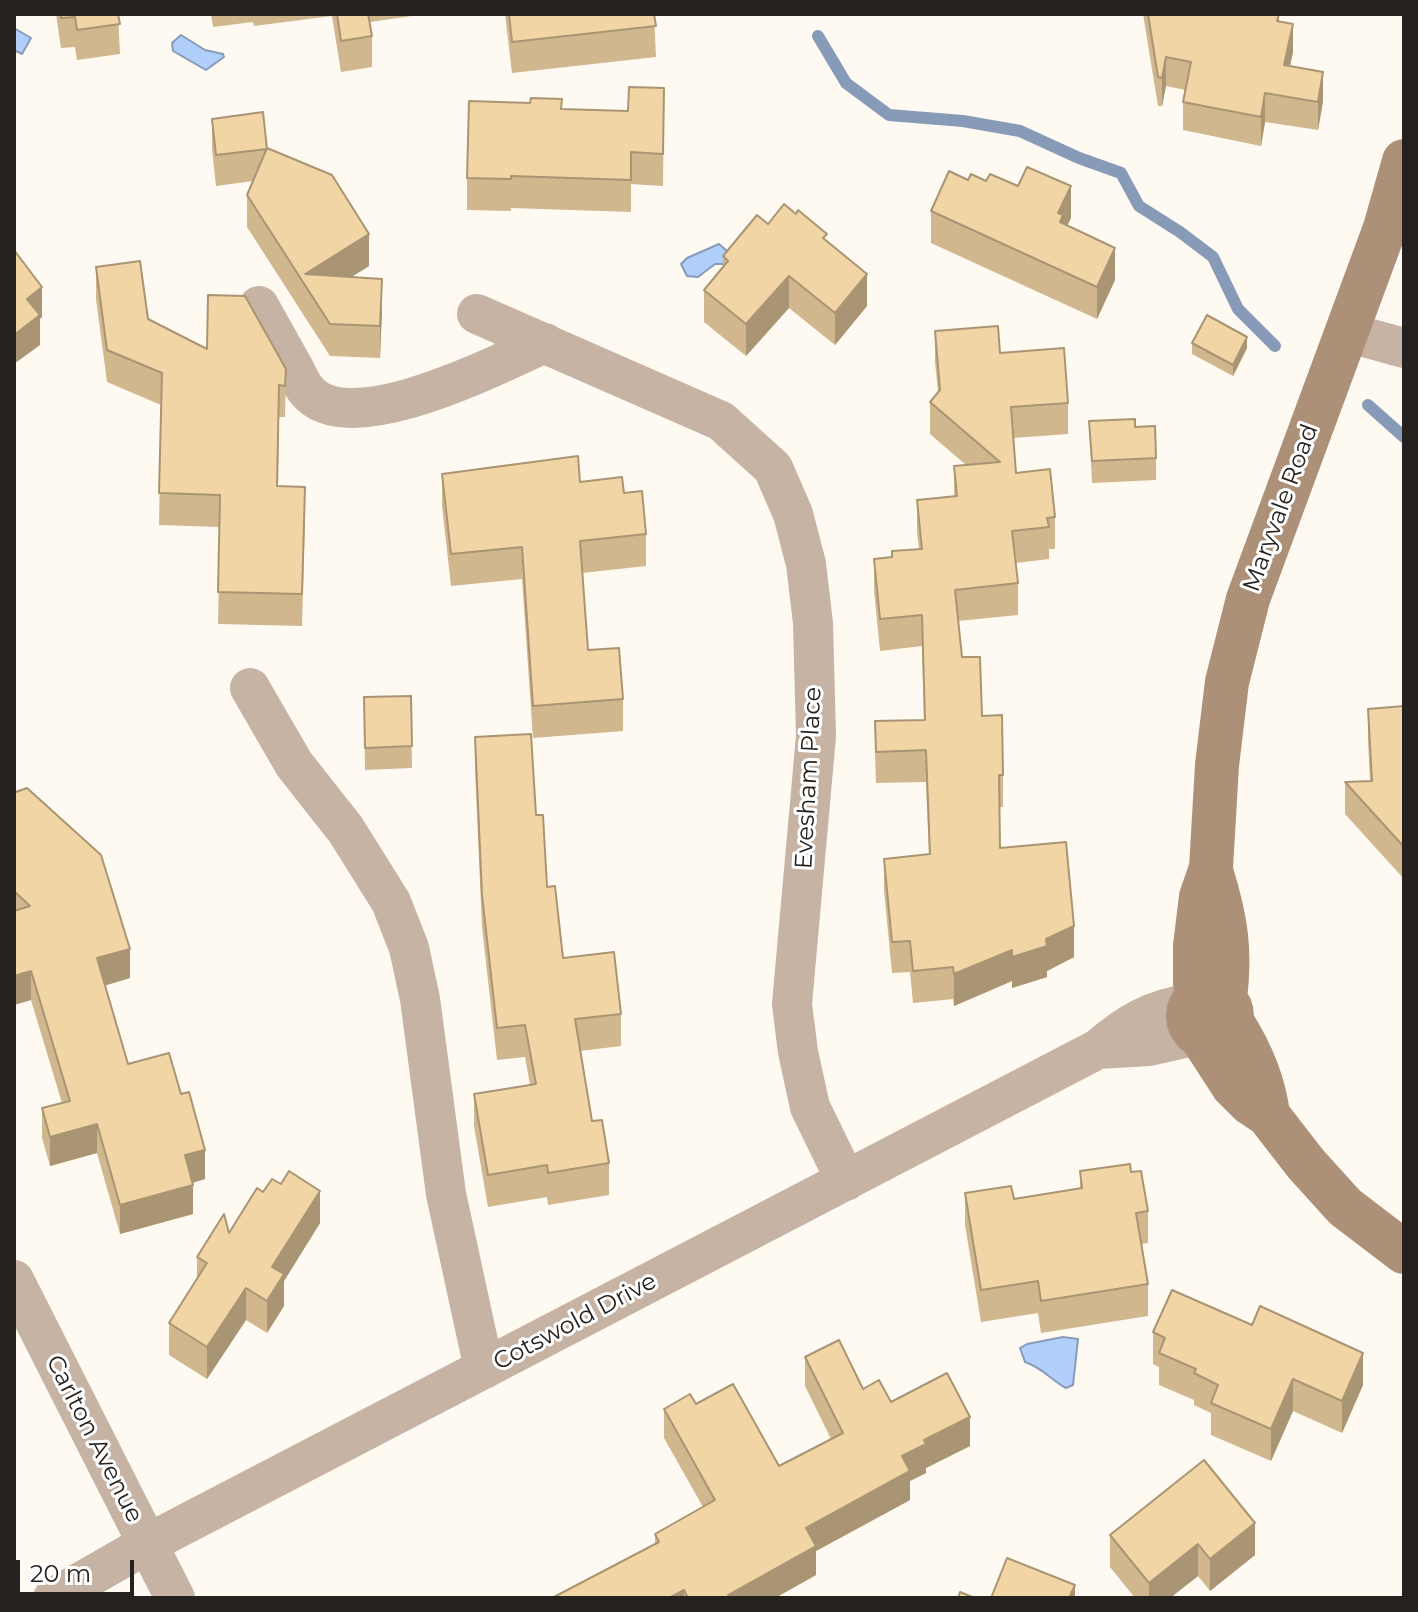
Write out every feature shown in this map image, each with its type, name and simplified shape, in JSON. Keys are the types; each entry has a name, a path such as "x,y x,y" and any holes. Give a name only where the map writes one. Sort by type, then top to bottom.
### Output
{"street":[{"name":"Maryvale Road","path":"1208,1016 1229,971 1228,939 1211,868 1217,765 1227,682 1244,613 1385,228 1404,161"},
{"path":"259,306 309,393 331,406 351,408 418,397 545,343"},
{"name":"Evesham Place","path":"477,314 721,421 773,468 793,514 806,564 813,623 816,736 792,1004 810,1107 846,1181"},
{"path":"1346,332 1404,348"},
{"path":"250,688 294,764 346,830 391,902 409,948 420,999 446,1194 484,1369"},
{"name":"Cotswold Drive","path":"53,1598 147,1544 1098,1049 1142,1016 1161,1009 1208,1016"},
{"path":"1208,1016 1254,1061 1266,1097 1268,1115 1306,1164 1345,1207 1404,1252"},
{"name":"Carlton Avenue","path":"14,1280 175,1598"}],"water":[{"path":"14,28 31,38 22,54 14,50"},
{"path":"181,35 205,50 223,54 224,57 206,70 173,51 172,43"},
{"path":"719,244 734,257 734,264 715,264 698,277 687,276 681,264 687,258"},
{"path":"1063,1337 1078,1339 1073,1385 1066,1388 1025,1362 1020,1348"}],"building":[{"path":"60,14 118,14 120,24 77,30 75,17 61,18"},
{"path":"337,14 368,14 372,36 341,41"},
{"path":"509,14 654,14 656,26 512,42"},
{"path":"1148,14 1279,14 1277,21 1293,24 1284,65 1323,72 1318,102 1265,93 1261,117 1183,102 1191,62 1166,57 1162,78 1158,77"},
{"path":"629,87 664,88 663,154 631,152 631,180 511,176 511,179 467,178 469,101 530,103 531,98 562,99 561,109 628,111"},
{"path":"263,112 267,149 216,155 212,119"},
{"path":"267,148 332,175 369,234 305,274 382,279 380,326 330,324 247,195"},
{"path":"1027,167 1071,186 1058,213 1063,215 1060,222 1115,248 1097,287 931,211 949,171 968,180 971,174 986,181 990,174 1018,186"},
{"path":"784,204 796,214 798,210 827,234 823,238 867,274 835,313 789,276 746,324 704,290 728,261 723,256 757,215 768,224"},
{"path":"14,250 42,287 27,299 40,315 14,335"},
{"path":"140,261 148,319 207,349 208,295 245,296 286,369 285,386 279,385 277,486 305,487 302,594 218,592 220,495 159,493 162,373 107,350 96,267"},
{"path":"1207,315 1247,337 1233,365 1192,343"},
{"path":"998,326 1000,353 1064,348 1068,403 1011,407 1016,473 1050,469 1055,517 1047,518 1049,527 1012,531 1018,583 955,590 962,657 980,657 982,716 1002,715 1000,848 1066,842 1074,926 1046,939 1047,946 1012,957 1012,950 954,974 953,967 913,971 910,941 892,942 884,859 930,854 926,750 876,752 875,721 925,720 922,615 880,619 874,559 892,557 892,551 922,549 917,500 957,496 954,466 1000,462 930,402 940,390 935,331"},
{"path":"1135,419 1135,427 1155,426 1156,458 1092,461 1089,421"},
{"path":"578,456 580,482 622,477 624,493 642,491 646,534 580,541 588,650 619,648 623,699 533,706 522,547 451,554 442,474"},
{"path":"411,696 412,746 365,748 364,697"},
{"path":"1404,706 1404,847 1345,782 1372,781 1368,709"},
{"path":"531,734 536,815 543,815 547,887 555,886 563,958 614,952 621,1014 575,1019 592,1121 602,1120 609,1163 548,1173 547,1165 488,1175 474,1094 536,1084 525,1025 497,1028 482,895 475,737"},
{"path":"14,788 16,792 27,788 101,855 130,949 97,958 128,1064 169,1053 181,1094 189,1092 205,1150 185,1155 193,1185 120,1205 97,1124 50,1137 42,1108 70,1101 31,971 14,976 14,911 30,906 14,891"},
{"path":"1130,1164 1131,1172 1141,1171 1148,1211 1136,1213 1148,1284 1041,1301 1038,1281 981,1290 965,1193 1011,1186 1014,1199 1082,1188 1080,1171"},
{"path":"289,1171 320,1191 272,1267 284,1274 267,1301 246,1288 207,1347 169,1323 207,1263 197,1257 224,1214 229,1233 257,1188 263,1192 272,1179 281,1184"},
{"path":"1172,1290 1252,1325 1260,1306 1363,1353 1342,1401 1293,1379 1271,1429 1211,1403 1218,1385 1194,1373 1196,1369 1159,1353 1165,1338 1153,1332"},
{"path":"839,1340 863,1389 879,1380 891,1402 947,1373 970,1417 924,1440 926,1444 902,1456 910,1471 806,1528 816,1546 728,1595 729,1598 688,1598 684,1590 669,1598 552,1598 659,1542 655,1534 715,1500 664,1409 690,1394 696,1404 733,1384 779,1466 843,1433 805,1357"},
{"path":"1204,1460 1255,1523 1210,1559 1198,1544 1149,1583 1110,1535"},
{"path":"1007,1558 1075,1585 1069,1598 991,1598"},
{"path":"960,1592 975,1598 958,1598"}],"waterway":[{"path":"818,36 846,83 889,115 963,121 1020,131 1121,173 1139,206 1213,257 1238,309 1275,346"},
{"path":"1368,405 1404,437"}]}
